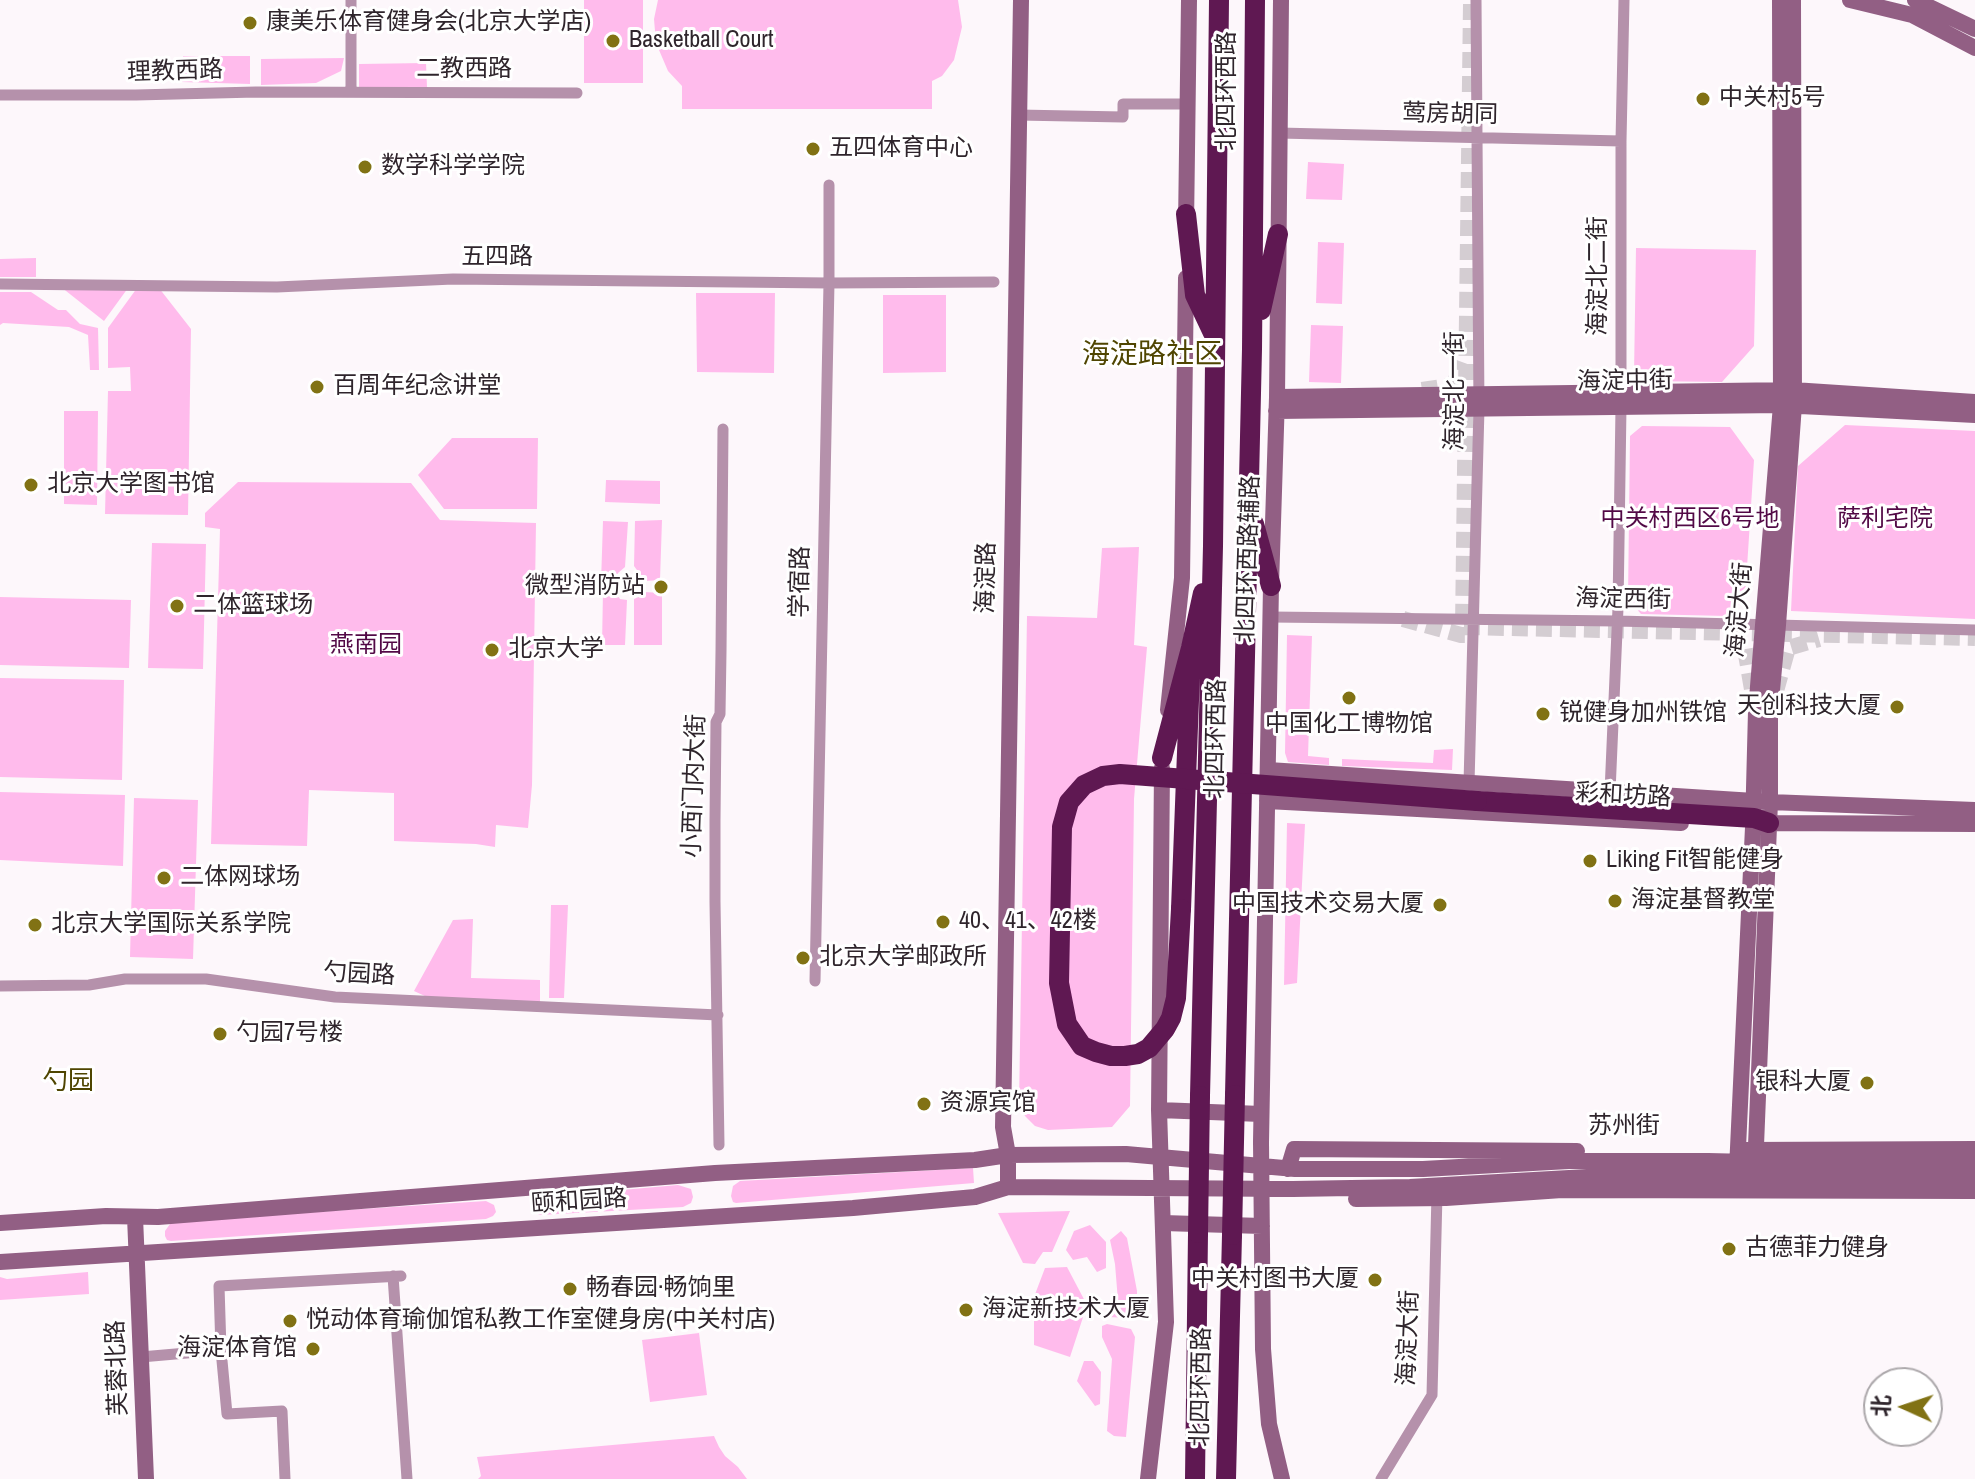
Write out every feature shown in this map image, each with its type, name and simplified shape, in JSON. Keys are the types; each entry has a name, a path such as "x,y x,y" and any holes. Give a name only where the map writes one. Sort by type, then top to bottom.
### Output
{"highway":[{"name":"北四环西路","path":"1195,1479 1213,546 1219,0"},
{"name":"北四环西路","path":"1226,1479 1252,349 1255,0"},
{"path":"1186,214 1195,295 1214,335"},
{"path":"1252,349 1278,234"},
{"path":"1248,501 1271,586"},
{"path":"1162,758 1191,648 1213,546"},
{"path":"1191,648 1181,909 1174,1009 1165,1029 1149,1048 1125,1056 1096,1052 1082,1046 1067,1024 1059,983 1062,827 1069,802 1084,785 1103,776 1120,774 1473,792 1760,814"},
{"path":"1181,1479 1197,1381"}],"street":[{"path":"351,0 351,91"},
{"name":"海淀路","path":"1008,1187 1008,1155 1003,1127 1021,0"},
{"path":"1160,1157 1162,758 1182,578 1189,0"},
{"name":"北四环西路辅路","path":"1263,1189 1261,1114 1275,770 1271,586 1277,404 1281,0"},
{"name":"海淀北一街","path":"1473,792 1479,401 1476,0"},
{"name":"海淀北二街","path":"1610,792 1621,400 1624,0"},
{"name":"海淀大街","path":"1780,0 1787,398"},
{"name":"海淀大街","path":"1755,1163 1760,814 1756,711 1771,625 1787,398 1793,0"},
{"path":"1850,0 1912,15 1975,48"},
{"path":"1915,0 1975,29"},
{"name":"二教西路","path":"351,91 577,93"},
{"name":"理教西路","path":"0,95 351,91"},
{"path":"1018,115 1123,117 1123,104 1188,104"},
{"name":"莺房胡同","path":"1279,133 1621,141"},
{"name":"学宿路","path":"815,981 829,185"},
{"name":"五四路","path":"0,284 277,287 453,279 994,282"},
{"name":"海淀中街","path":"1787,398 1975,415"},
{"name":"海淀中街","path":"1277,404 1787,398 1975,402"},
{"name":"小西门内大街","path":"719,1145 716,722 720,714 723,429"},
{"name":"海淀西街","path":"1271,617 1975,630"},
{"name":"彩和坊路","path":"1275,770 1473,792 1610,792 1760,814 1975,810"},
{"name":"彩和坊路","path":"1274,801 1760,814 1975,824"},
{"name":"海淀大街","path":"1737,1163 1760,814"},
{"name":"勺园路","path":"0,986 89,985 125,979 206,979 335,997 718,1015"},
{"path":"1159,1110 1261,1114"},
{"name":"苏州街","path":"1160,1157 1288,1169 1294,1149 1737,1163 1975,1164"},
{"name":"苏州街","path":"1437,1192 1737,1163 1975,1149"},
{"name":"颐和园路","path":"0,1223 106,1216 158,1217 715,1173 975,1160 1008,1155 1126,1154 1160,1157"},
{"name":"北四环西路","path":"1148,1479 1166,1322 1160,1157"},
{"name":"苏州街","path":"1755,1163 1975,1177"},
{"name":"颐和园路","path":"0,1262 838,1209 975,1197 1008,1187 1161,1188"},
{"name":"苏州街","path":"1161,1188 1437,1192 1975,1191"},
{"path":"1263,1189 1263,1349 1269,1424 1282,1479"},
{"name":"海淀大街","path":"1381,1479 1432,1395 1437,1192"},
{"name":"芙蓉北路","path":"135,1217 146,1479"},
{"path":"1163,1223 1262,1226"},
{"path":"285,1479 282,1411 227,1414 219,1286 397,1276 407,1479"},
{"path":"141,1357 221,1350"}],"green space":[{"name":"Basketball Court","path":"584,0 643,0 643,83 584,83"},
{"path":"658,0 958,0 962,27 954,60 942,76 932,81 932,109 682,109 682,86 668,71 656,43 654,19"},
{"path":"183,56 250,56 250,84 182,82"},
{"path":"344,58 341,71 316,83 261,85 261,59"},
{"path":"426,63 427,87 359,87 359,64"},
{"path":"1308,162 1344,164 1342,200 1306,199"},
{"path":"1318,242 1344,243 1342,304 1316,303"},
{"path":"1636,248 1756,250 1754,346 1722,382 1644,381 1634,375"},
{"path":"36,258 36,277 0,277 0,259"},
{"path":"61,287 128,288 104,321"},
{"path":"137,288 159,288 191,329 188,515 105,514 108,391 131,391 130,367 108,368 108,328"},
{"path":"0,292 31,292 58,310 66,310 80,324 98,328 99,370 90,370 88,335 69,327 0,325"},
{"path":"696,293 775,293 774,373 697,372"},
{"path":"883,295 946,295 946,372 883,373"},
{"path":"1311,325 1343,326 1341,383 1309,382"},
{"path":"64,411 98,411 97,505 64,504"},
{"name":"萨利宅院","path":"1845,425 1975,431 1975,619 1791,611 1798,466"},
{"name":"中关村西区6号地","path":"1642,426 1730,427 1754,460 1745,598 1727,616 1641,614 1628,599 1630,436"},
{"path":"452,438 538,438 537,509 444,509 418,475"},
{"path":"606,480 660,481 660,504 605,502"},
{"name":"燕南园","path":"238,482 411,483 440,520 536,523 532,785 528,828 496,825 495,847 394,841 394,793 309,790 307,846 211,844 220,529 205,527 205,513"},
{"path":"662,520 660,580 645,581 634,566 635,521"},
{"path":"603,521 628,522 625,567 614,583 601,583"},
{"name":"二体篮球场","path":"152,543 206,544 203,669 148,668"},
{"path":"1139,547 1134,645 1147,647 1134,799 1130,1106 1112,1127 1048,1130 1035,1126 1019,1104 1027,616 1097,618 1102,548"},
{"path":"603,591 615,592 620,599 627,600 625,645 602,645"},
{"path":"644,592 662,593 662,645 634,645 634,599"},
{"path":"0,597 131,600 129,668 0,665"},
{"path":"1287,635 1312,636 1308,756 1329,758 1329,765 1288,762 1285,753"},
{"path":"0,678 124,680 122,780 0,777"},
{"path":"1453,749 1452,770 1342,766 1342,759 1433,763 1434,750"},
{"path":"0,792 125,795 123,866 0,860"},
{"name":"二体网球场","path":"134,798 198,800 193,959 130,957"},
{"path":"1287,823 1305,824 1297,983 1284,985"},
{"path":"551,905 568,905 564,998 549,998"},
{"path":"473,919 471,978 540,980 540,1002 427,997 414,991 453,920"},
{"path":"973,1168 974,1183 736,1203 731,1196 733,1186 740,1181"},
{"path":"678,1185 691,1189 693,1197 691,1203 683,1207 540,1215 533,1209 537,1199 543,1197"},
{"path":"486,1201 494,1205 496,1212 486,1219 171,1241 165,1236 170,1224 176,1221"},
{"path":"1070,1211 1052,1252 1043,1252 1035,1264 1023,1263 998,1213"},
{"path":"1090,1225 1106,1242 1106,1268 1097,1272 1087,1257 1073,1260 1066,1250 1074,1231"},
{"path":"1121,1231 1127,1238 1137,1291 1137,1312 1127,1318 1109,1317 1109,1305 1118,1301 1110,1240"},
{"path":"1067,1267 1087,1305 1070,1357 1034,1345 1034,1297 1045,1268"},
{"path":"88,1272 89,1294 0,1300 0,1277"},
{"path":"1107,1324 1131,1329 1135,1337 1126,1437 1114,1436 1107,1431 1112,1359 1102,1337 1102,1326"},
{"path":"699,1333 707,1395 650,1402 642,1340"},
{"path":"1084,1361 1093,1361 1101,1372 1100,1404 1095,1406 1077,1381"},
{"path":"714,1436 725,1456 747,1479 478,1479 481,1476 477,1457"}],"tunnel":[{"path":"1471,4 1463,627 1975,638"},
{"path":"1422,390 1454,385 1462,362"},
{"path":"1403,619 1461,635 1474,635"},
{"path":"1727,638 1744,643 1754,701"},
{"path":"1776,691 1788,648 1819,639"}],"place":[{"name":"康美乐体育健身会(北京大学店)","path":"250,23"},
{"name":"Basketball Court","path":"613,41"},
{"name":"中关村5号","path":"1703,99"},
{"name":"五四体育中心","path":"813,149"},
{"name":"数学科学学院","path":"365,167"},
{"name":"百周年纪念讲堂","path":"317,387"},
{"name":"北京大学图书馆","path":"31,485"},
{"name":"微型消防站","path":"661,587"},
{"name":"二体篮球场","path":"177,606"},
{"name":"北京大学","path":"492,650"},
{"name":"中国化工博物馆","path":"1349,698"},
{"name":"天创科技大厦","path":"1897,707"},
{"name":"锐健身加州铁馆","path":"1543,714"},
{"name":"Liking Fit智能健身","path":"1590,861"},
{"name":"二体网球场","path":"164,878"},
{"name":"海淀基督教堂","path":"1615,901"},
{"name":"中国技术交易大厦","path":"1440,905"},
{"name":"40、41、42楼","path":"943,922"},
{"name":"北京大学国际关系学院","path":"35,925"},
{"name":"北京大学邮政所","path":"803,958"},
{"name":"勺园7号楼","path":"220,1034"},
{"name":"银科大厦","path":"1867,1083"},
{"name":"资源宾馆","path":"924,1104"},
{"name":"古德菲力健身","path":"1729,1249"},
{"name":"中关村图书大厦","path":"1375,1280"},
{"name":"畅春园·畅饷里","path":"570,1289"},
{"name":"海淀新技术大厦","path":"966,1310"},
{"name":"悦动体育瑜伽馆私教工作室健身房(中关村店)","path":"290,1321"},
{"name":"海淀体育馆","path":"313,1349"}],"district":[{"name":"海淀路社区","path":"1152,355"},
{"name":"勺园","path":"68,1082"}]}
